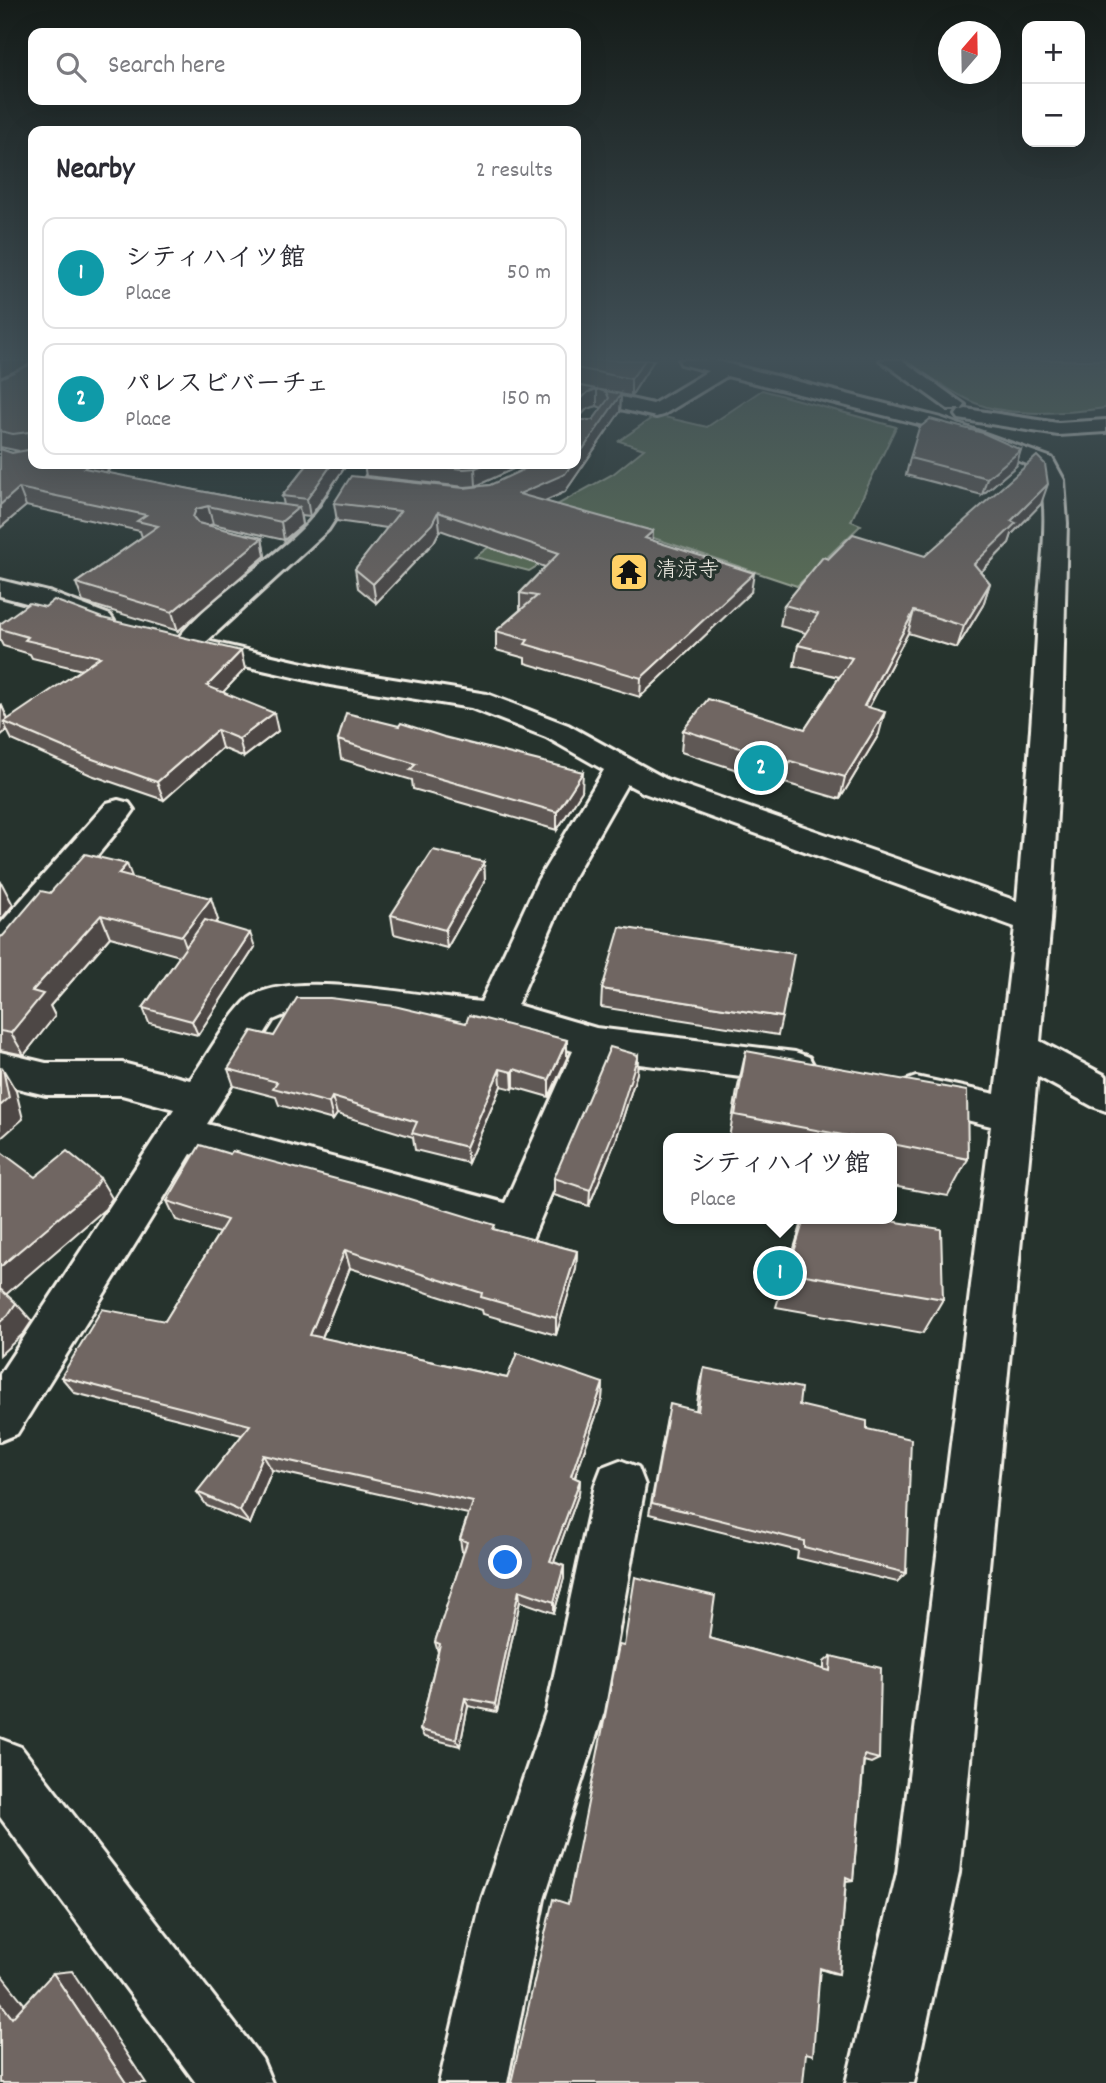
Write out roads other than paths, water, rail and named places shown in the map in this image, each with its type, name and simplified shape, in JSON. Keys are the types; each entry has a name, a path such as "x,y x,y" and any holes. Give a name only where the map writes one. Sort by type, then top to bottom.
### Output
{"street":[{"path":"1028,457 1044,463 1068,457"},
{"path":"880,2083 928,1873 1013,1114 1047,724 1055,523 1053,480 1044,463"},
{"path":"356,469 320,525 176,642 330,677 477,699 557,731 655,786 1032,920"},
{"path":"345,483 371,486"},
{"path":"264,546 290,552"},
{"path":"0,588 43,599 131,630"},
{"path":"493,1017 555,880 622,766"},
{"path":"0,948 118,810"},
{"path":"0,1417 260,1010 285,999 334,999 511,1018 596,1043 810,1069 837,1075"},
{"path":"0,1068 46,1079 122,1079 190,1117 517,1225 596,1043"},
{"path":"1019,1048 1106,1095"},
{"path":"878,1084 1013,1114"},
{"path":"473,2083 513,1899 575,1712 620,1485"},
{"path":"0,1768 238,2083"}],"place":[{"name":"清涼寺","path":"629,572"},
{"name":"パレスビバーチェ","path":"761,768"},
{"name":"シティハイツ館","path":"780,1273"}]}
